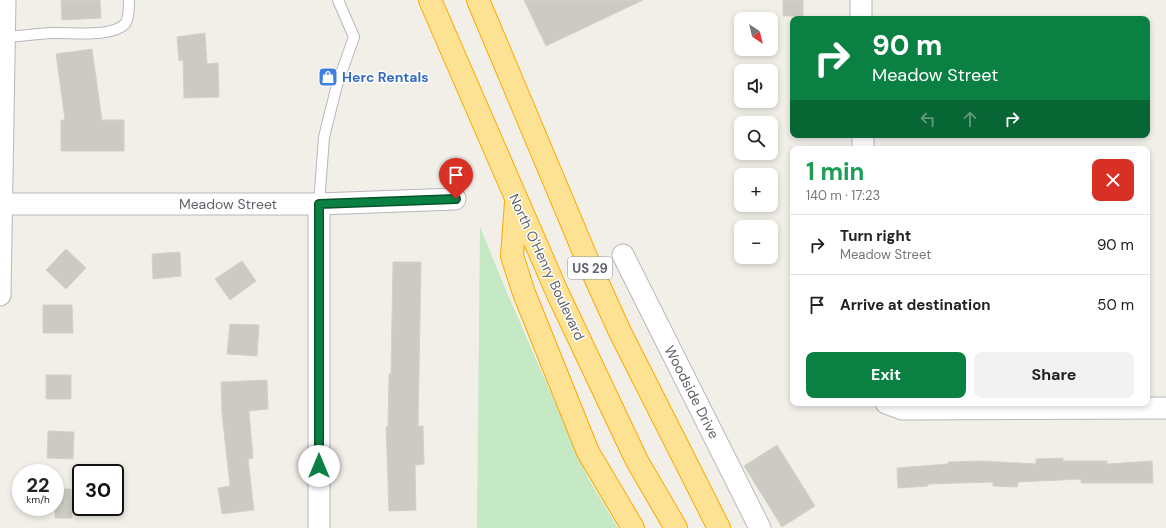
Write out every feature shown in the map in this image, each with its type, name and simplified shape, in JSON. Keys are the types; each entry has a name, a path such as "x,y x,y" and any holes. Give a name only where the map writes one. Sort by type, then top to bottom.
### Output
{"highway":[{"name":"North O'Henry Boulevard","path":"430,0 516,201 637,462 676,528"},
{"name":"US 29","path":"478,0 589,264 620,332 720,528"},
{"path":"516,201 512,256 524,293 588,452 632,528"}],"street":[{"path":"0,295 5,0"},
{"path":"861,0 861,16"},
{"name":"Meadow Street","path":"1,204 319,204 456,199"},
{"path":"319,204 319,528"},
{"name":"Woodside Drive","path":"623,255 760,528"},
{"path":"894,406 902,409 1166,408"}],"lane":[{"path":"5,37 115,30 127,21 129,0"},
{"path":"319,204 324,137 337,85 354,36 338,0"}],"green space":[{"path":"480,227 588,478 618,528 477,528"}],"building":[{"path":"61,0 100,0 101,18 62,20"},
{"path":"524,0 643,0 546,46"},
{"path":"783,0 803,0 803,16 783,16"},
{"path":"205,33 207,64 218,63 219,97 184,98 183,60 179,61 177,37"},
{"path":"92,49 102,120 124,120 124,151 61,151 61,120 65,120 56,54"},
{"path":"66,249 86,268 66,289 46,270"},
{"path":"180,252 181,276 153,279 152,254"},
{"path":"242,261 256,281 230,300 215,279"},
{"path":"393,262 421,262 418,426 423,426 424,464 415,465 416,510 389,511 386,427 388,427 389,374 391,374"},
{"path":"43,305 72,305 73,333 43,333"},
{"path":"230,324 259,325 257,356 227,354"},
{"path":"46,375 71,375 71,399 46,399"},
{"path":"267,380 268,409 249,411 253,458 248,459 254,510 222,514 218,488 230,486 222,413 221,382"},
{"path":"48,431 74,432 73,459 47,458"},
{"path":"777,445 815,506 782,527 744,466"},
{"path":"1063,458 1063,461 1107,461 1107,464 1152,461 1153,483 1081,483 1081,479 1018,482 1017,487 993,486 993,482 928,484 928,486 898,488 897,468 948,464 948,462 983,461 1036,464 1036,459"},
{"path":"64,489 71,489 72,518 55,518 55,516 64,516"}],"place":[{"name":"Herc Rentals","path":"328,77"}],"route":[{"path":"319,466 319,204 456,199"}]}
